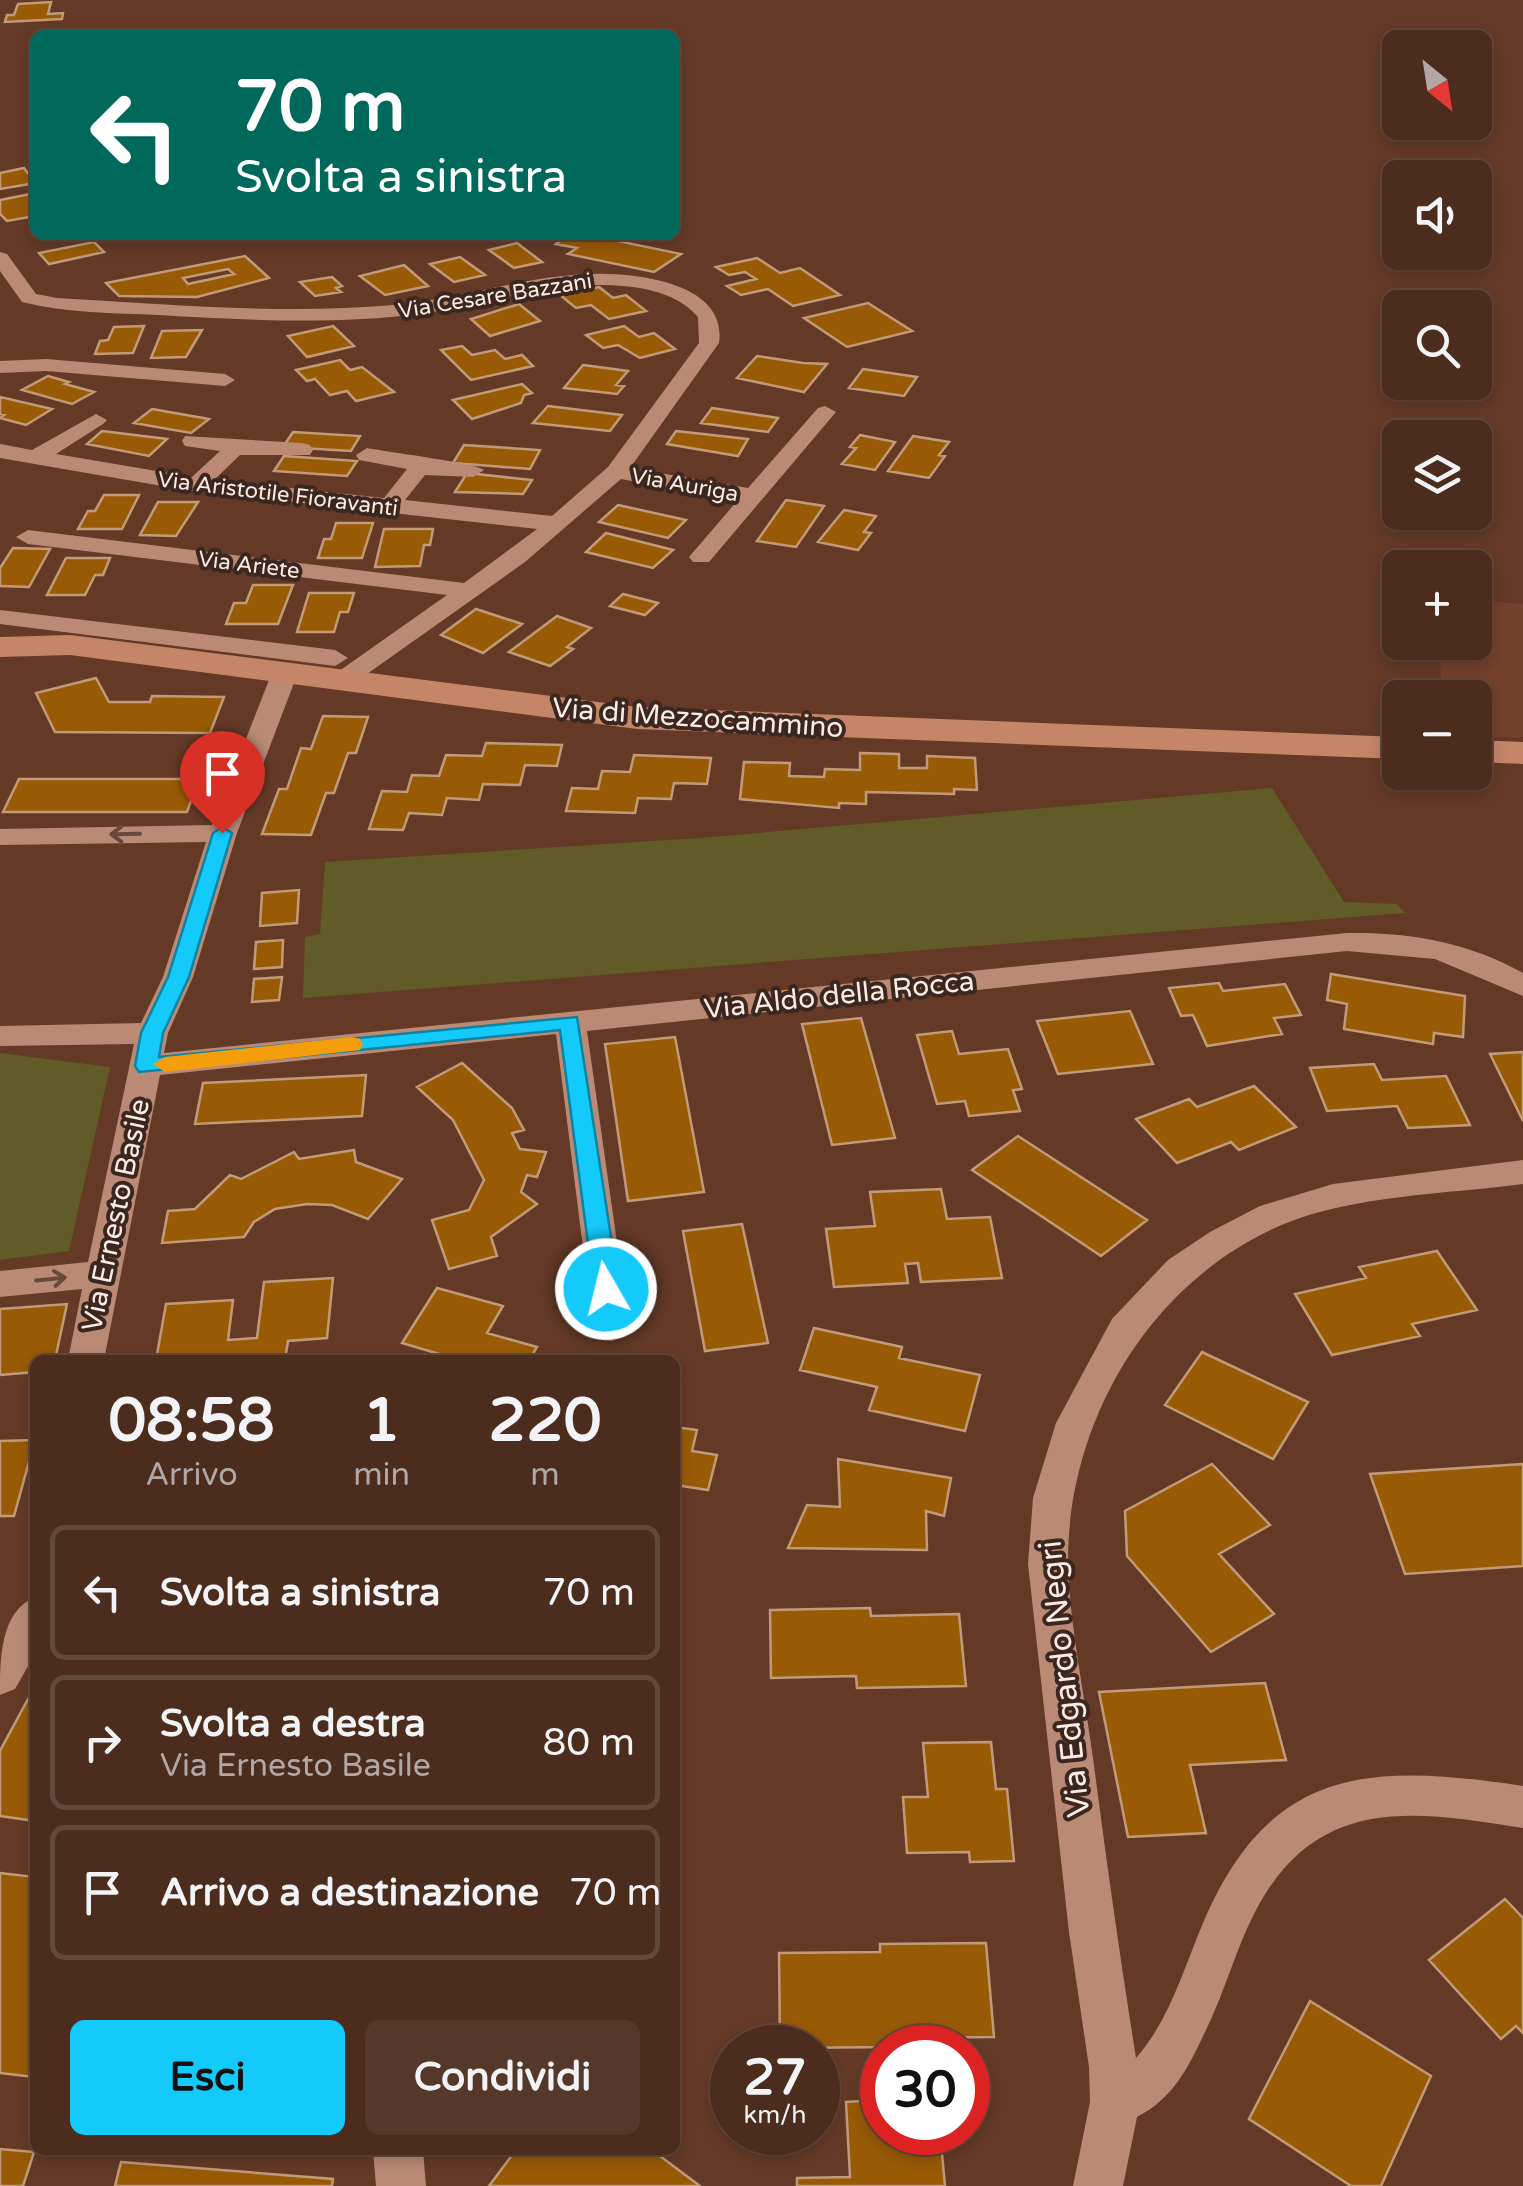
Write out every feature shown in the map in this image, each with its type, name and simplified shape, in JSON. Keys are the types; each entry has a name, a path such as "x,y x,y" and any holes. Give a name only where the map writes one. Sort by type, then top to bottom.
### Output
{"main road":[{"name":"Via di Mezzocammino","path":"2,638 284,675 338,670 652,719 1382,747"},
{"path":"1492,752 1523,753"}],"street":[{"name":"Via Cesare Bazzani","path":"0,258 29,298 64,305 367,312 430,306 574,280 616,280 662,288 700,307 710,320 712,335 702,355 616,472 558,524 469,591 338,670"},
{"path":"0,368 46,365 225,380"},
{"name":"Via Auriga","path":"701,556 825,412"},
{"path":"34,458 96,420"},
{"path":"193,441 302,450"},
{"path":"197,484 228,451 245,447"},
{"name":"Via Aristotile Fioravanti","path":"0,450 197,484 558,524"},
{"path":"366,455 473,470"},
{"path":"388,506 413,472 425,466"},
{"name":"Via Auriga","path":"616,472 754,496"},
{"name":"Via Ariete","path":"28,537 469,591"},
{"name":"Via di Mezzocammino","path":"2,638 338,670"},
{"name":"Via Ernesto Basile","path":"87,1355 149,1050 178,977 222,833 284,675"},
{"path":"0,837 222,833"},
{"name":"Via Aldo della Rocca","path":"0,1036 149,1050 570,1022 1347,942 1405,942 1446,950 1480,962 1523,986"},
{"path":"570,1022 612,1328"},
{"name":"Via Edgardo Negri","path":"1098,2186 1115,2102 1048,1564 1052,1498 1076,1423 1125,1329 1180,1269 1222,1240 1272,1216 1333,1196 1523,1172"},
{"path":"0,1284 102,1274"},
{"path":"0,1676 30,1625"},
{"path":"1115,2102 1144,2088 1159,2073 1195,2003 1250,1875 1305,1821 1340,1803 1374,1794 1410,1794 1523,1807"},
{"path":"398,2155 401,2186"}],"shaded area":[{"path":"1492,601 1523,604 1523,737 1492,737 1492,680 1441,680 1440,660 1492,660"},
{"path":"1272,788 1344,902 1397,904 1405,913 303,998 305,937 320,934 325,862 700,838"},
{"path":"0,1053 110,1067 69,1251 0,1260"}],"building":[{"path":"51,2 48,14 63,13 62,19 5,22 7,15 14,15 18,4"},
{"path":"24,168 30,184 0,189 0,173"},
{"path":"30,194 30,217 7,221 0,214 0,200"},
{"path":"562,240 613,240 681,254 654,272 568,254 577,248 556,244"},
{"path":"94,242 104,252 49,264 39,253"},
{"path":"517,243 542,262 514,268 489,250"},
{"path":"245,256 269,278 197,297 119,296 106,283","holes":["228,269 234,274 188,284 183,278"]},
{"path":"460,257 485,275 454,282 430,264"},
{"path":"757,258 780,273 800,268 840,295 793,306 768,289 741,295 727,286 756,279 745,272 729,275 716,267"},
{"path":"404,265 428,286 385,295 360,276"},
{"path":"332,277 342,286 336,288 341,292 315,296 300,282"},
{"path":"599,287 613,298 626,295 646,311 609,319 591,305 576,308 560,295"},
{"path":"868,303 912,331 847,347 804,318"},
{"path":"519,304 540,321 490,336 471,319"},
{"path":"144,326 133,353 95,354 100,341 108,340 114,327"},
{"path":"333,326 354,346 307,357 288,336"},
{"path":"624,326 639,337 654,333 675,349 640,358 618,345 603,348 586,335"},
{"path":"202,330 186,357 151,358 162,331"},
{"path":"462,346 472,355 495,350 505,359 522,355 533,366 471,380 441,350"},
{"path":"757,356 827,364 804,392 737,378"},
{"path":"340,360 350,370 362,367 394,392 356,401 347,391 330,395 315,379 307,381 296,370"},
{"path":"583,365 628,371 616,385 624,386 617,394 564,388"},
{"path":"863,369 917,377 904,396 849,388"},
{"path":"48,376 94,392 72,404 22,390"},
{"path":"522,384 532,393 524,395 521,403 472,419 453,400"},
{"path":"0,397 52,409 26,425 0,418 4,415 0,414"},
{"path":"548,406 622,415 610,431 533,423"},
{"path":"712,408 778,418 768,432 701,423"},
{"path":"152,409 209,419 191,433 134,423"},
{"path":"102,431 167,439 149,456 87,444"},
{"path":"676,431 748,439 738,456 667,444"},
{"path":"293,432 360,436 351,451 283,447"},
{"path":"860,435 895,442 875,470 842,464 856,448 850,447"},
{"path":"913,436 949,442 939,455 945,456 929,478 888,471"},
{"path":"464,445 540,450 530,469 453,463"},
{"path":"284,456 357,461 347,476 274,471"},
{"path":"467,473 532,480 523,494 455,492"},
{"path":"104,495 139,495 122,529 78,529 88,511 95,511"},
{"path":"786,500 824,506 796,547 757,541"},
{"path":"158,502 198,502 176,536 140,535"},
{"path":"618,505 686,520 668,538 599,522"},
{"path":"844,510 876,516 864,532 871,533 858,550 818,542"},
{"path":"336,523 373,523 362,558 318,558 324,539 331,539"},
{"path":"384,529 433,529 430,545 424,545 420,566 375,567"},
{"path":"606,533 673,550 653,568 586,552"},
{"path":"13,548 50,549 29,587 0,586 0,568"},
{"path":"66,558 110,558 103,575 95,575 85,595 47,595"},
{"path":"253,585 293,585 278,624 226,624 234,603 246,603"},
{"path":"309,593 354,593 348,612 340,612 334,632 297,632"},
{"path":"623,594 658,603 645,615 610,606"},
{"path":"476,609 522,624 483,653 441,635"},
{"path":"557,616 591,628 567,647 573,649 550,666 509,652"},
{"path":"96,678 109,702 150,702 152,696 224,697 210,733 55,732 36,693"},
{"path":"323,716 368,717 356,753 348,753 334,793 326,793 311,835 262,834 279,789 287,789 301,748 311,749"},
{"path":"486,743 562,745 557,766 525,765 520,785 483,784 479,800 447,798 442,815 409,813 403,830 369,829 382,791 407,792 412,775 439,776 446,755 482,756"},
{"path":"860,753 899,754 899,768 927,768 927,756 975,758 977,790 954,789 954,794 866,792 866,804 839,803 839,808 740,799 744,762 790,763 789,776 824,777 825,769 860,770"},
{"path":"634,755 711,758 707,784 674,783 671,799 638,798 635,813 566,811 572,788 598,789 602,771 630,772"},
{"path":"19,779 199,779 187,812 3,812"},
{"path":"299,890 297,923 260,926 262,893"},
{"path":"283,940 282,967 254,969 256,942"},
{"path":"1331,974 1465,996 1463,1037 1434,1033 1433,1044 1344,1029 1347,1004 1327,1000"},
{"path":"282,977 279,1000 252,1002 254,979"},
{"path":"1219,983 1223,991 1285,984 1301,1015 1274,1018 1282,1034 1207,1046 1193,1015 1181,1016 1169,988"},
{"path":"1130,1011 1153,1064 1058,1074 1037,1021"},
{"path":"861,1018 895,1138 832,1145 802,1024"},
{"path":"952,1031 959,1054 1008,1049 1022,1089 1013,1090 1020,1111 969,1116 965,1101 937,1104 917,1035"},
{"path":"675,1037 704,1192 628,1201 605,1044"},
{"path":"1523,1052 1523,1121 1490,1054"},
{"path":"462,1063 512,1108 524,1130 512,1133 520,1149 546,1152 537,1177 527,1175 521,1192 537,1204 491,1237 497,1256 449,1269 432,1220 469,1210 484,1180 453,1120 417,1087"},
{"path":"1374,1064 1382,1080 1446,1076 1470,1125 1408,1128 1397,1106 1327,1111 1310,1068"},
{"path":"366,1075 362,1116 195,1124 203,1083"},
{"path":"1254,1086 1296,1127 1239,1150 1231,1142 1177,1163 1136,1119 1189,1099 1197,1107"},
{"path":"1018,1136 1147,1220 1101,1256 972,1170"},
{"path":"354,1150 356,1162 402,1179 368,1219 332,1205 307,1204 275,1209 254,1222 244,1237 162,1243 168,1211 195,1209 230,1175 241,1179 294,1152 299,1159"},
{"path":"941,1189 947,1219 990,1217 1002,1278 921,1282 918,1263 905,1264 908,1283 834,1287 826,1229 875,1226 870,1192"},
{"path":"742,1224 768,1343 705,1351 683,1231"},
{"path":"1437,1251 1477,1310 1412,1324 1420,1336 1332,1355 1295,1294 1366,1278 1359,1267"},
{"path":"333,1278 327,1338 288,1341 286,1355 157,1355 166,1304 233,1300 228,1340 257,1338 264,1282"},
{"path":"437,1288 503,1306 487,1333 537,1347 532,1355 443,1355 402,1343"},
{"path":"67,1304 56,1355 30,1355 30,1372 0,1375 0,1309"},
{"path":"814,1328 902,1347 899,1358 980,1375 965,1431 869,1410 877,1387 800,1370"},
{"path":"1202,1352 1308,1402 1273,1459 1165,1405"},
{"path":"680,1428 697,1430 692,1451 717,1455 708,1490 680,1486"},
{"path":"30,1440 30,1458 14,1516 0,1516 0,1441"},
{"path":"838,1459 951,1478 944,1516 926,1511 927,1550 788,1548 807,1505 840,1507"},
{"path":"1212,1464 1270,1525 1219,1554 1274,1614 1211,1652 1127,1556 1125,1511"},
{"path":"1523,1464 1523,1566 1405,1574 1370,1474"},
{"path":"870,1608 871,1616 959,1614 966,1686 857,1688 856,1676 771,1678 770,1610"},
{"path":"1265,1683 1286,1760 1190,1765 1206,1833 1128,1837 1099,1692"},
{"path":"30,1695 30,1820 0,1816 0,1751"},
{"path":"991,1742 996,1789 1007,1789 1014,1861 970,1862 969,1852 907,1853 903,1797 928,1797 923,1743"},
{"path":"0,1873 30,1876 30,2076 0,2073"},
{"path":"1505,1899 1523,1918 1523,2033 1516,2026 1501,2039 1429,1960"},
{"path":"986,1943 994,2037 990,2037 990,2025 860,2025 860,2047 840,2047 840,2025 780,2025 779,1953 880,1952 880,1944"},
{"path":"1310,2001 1431,2076 1381,2186 1351,2186 1249,2119"},
{"path":"860,2101 860,2155 942,2155 945,2186 797,2186 797,2178 850,2177 846,2102"},
{"path":"0,2149 30,2152 33,2155 23,2186 0,2186"},
{"path":"512,2155 659,2155 700,2186 489,2186"},
{"path":"121,2162 333,2179 332,2186 115,2186"}],"slow traffic":[{"path":"165,1064 352,1045"}],"route":[{"path":"222,833 178,977 152,1033 146,1066 570,1022 606,1289"}]}
